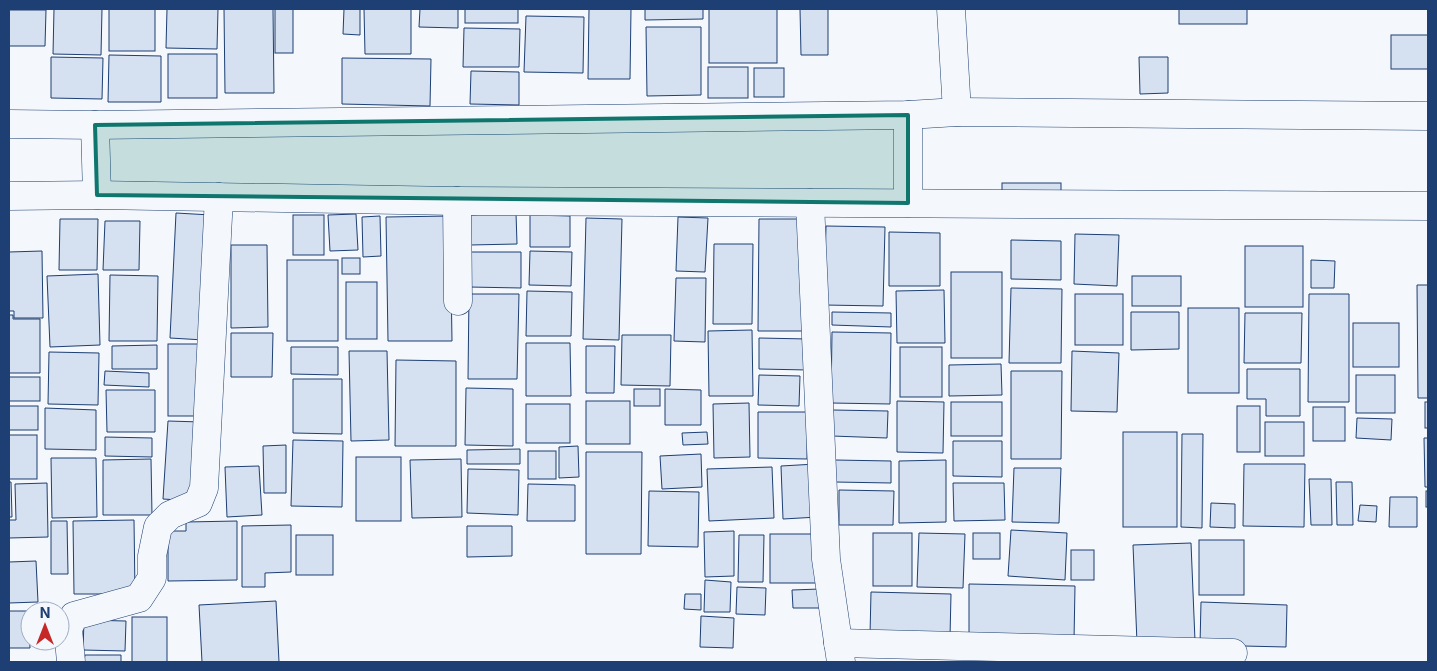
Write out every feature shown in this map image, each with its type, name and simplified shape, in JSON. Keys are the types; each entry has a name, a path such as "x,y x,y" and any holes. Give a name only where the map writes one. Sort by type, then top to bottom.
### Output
{"street":[{"path":"951,9 957,112"},
{"path":"9,124 96,134 908,127 957,112 1428,116"},
{"path":"908,127 908,196"},
{"path":"96,134 97,187"},
{"path":"9,196 97,187 219,197 457,201 810,203 908,196 1255,207 1428,206"},
{"path":"71,662 68,629 74,616 139,598 152,578 152,556 158,527 170,515 198,503 204,488 219,197"},
{"path":"457,201 458,301"},
{"path":"810,203 826,559 840,652 1233,653"}],"highlighted area":[{"path":"908,115 908,203 97,195 95,125"}],"building":[{"path":"54,9 102,9 101,55 53,54"},
{"path":"109,9 155,9 155,51 109,51"},
{"path":"167,9 218,9 217,49 166,48"},
{"path":"224,9 273,9 274,93 225,93"},
{"path":"275,9 293,9 293,53 275,53"},
{"path":"344,9 360,9 360,35 343,34"},
{"path":"364,9 411,9 411,54 365,54"},
{"path":"420,9 458,9 458,28 419,27"},
{"path":"465,9 518,9 518,23 465,23"},
{"path":"589,9 631,9 630,79 588,79"},
{"path":"645,9 703,9 703,19 645,20"},
{"path":"709,9 777,9 777,63 709,63"},
{"path":"800,9 828,9 828,55 801,55"},
{"path":"1179,9 1247,9 1247,24 1179,24"},
{"path":"9,10 46,10 45,46 9,46"},
{"path":"526,16 584,17 583,73 524,72"},
{"path":"646,27 701,27 701,95 647,96"},
{"path":"464,28 520,29 519,67 463,67"},
{"path":"1391,35 1428,35 1428,69 1391,69"},
{"path":"168,54 217,54 217,98 168,98"},
{"path":"109,55 161,56 161,102 108,102"},
{"path":"51,57 103,58 102,99 51,98"},
{"path":"1139,57 1168,57 1168,93 1140,94"},
{"path":"342,58 431,59 430,106 342,104"},
{"path":"708,67 748,67 748,98 708,98"},
{"path":"754,68 784,68 784,97 754,97"},
{"path":"471,71 519,72 519,105 470,104"},
{"path":"1002,183 1061,183 1061,200 1002,200"},
{"path":"176,213 211,215 204,340 170,338"},
{"path":"516,213 517,244 470,245 468,215"},
{"path":"356,214 358,250 330,251 328,215"},
{"path":"293,215 324,215 324,255 293,255"},
{"path":"530,215 570,216 570,247 530,247"},
{"path":"380,216 381,256 363,257 362,217"},
{"path":"450,216 452,341 388,341 386,217"},
{"path":"678,217 708,218 705,272 676,271"},
{"path":"586,218 622,219 619,340 583,339"},
{"path":"60,219 98,219 97,270 59,270"},
{"path":"759,219 805,219 804,331 758,331"},
{"path":"105,221 140,221 139,270 103,270"},
{"path":"826,226 885,227 883,306 824,305"},
{"path":"889,232 940,233 940,286 889,286"},
{"path":"1075,234 1119,235 1117,286 1074,284"},
{"path":"1011,240 1061,241 1061,280 1011,279"},
{"path":"714,244 753,244 752,324 713,324"},
{"path":"231,245 267,245 268,327 231,328"},
{"path":"1245,246 1303,246 1303,307 1245,307"},
{"path":"42,251 43,318 14,318 14,311 9,311 9,252"},
{"path":"530,251 572,252 571,286 529,285"},
{"path":"470,252 521,252 521,288 469,287"},
{"path":"342,258 360,258 360,274 342,274"},
{"path":"287,260 338,260 338,341 287,341"},
{"path":"1311,260 1335,261 1334,288 1311,288"},
{"path":"951,272 1002,272 1002,358 951,358"},
{"path":"98,274 100,345 50,347 47,276"},
{"path":"110,275 158,276 157,341 109,341"},
{"path":"1132,276 1181,276 1181,306 1132,306"},
{"path":"676,278 706,278 705,342 674,341"},
{"path":"346,282 377,282 377,339 346,339"},
{"path":"1417,285 1428,285 1428,398 1418,398"},
{"path":"1011,288 1062,289 1061,363 1009,363"},
{"path":"944,290 945,343 897,343 896,291"},
{"path":"527,291 572,292 571,336 526,336"},
{"path":"469,294 519,294 517,379 468,379"},
{"path":"1075,294 1123,294 1123,345 1075,345"},
{"path":"1309,294 1349,294 1349,402 1308,402"},
{"path":"1188,308 1239,308 1239,393 1188,393"},
{"path":"832,312 891,313 891,327 832,325"},
{"path":"1131,312 1179,312 1179,349 1131,350"},
{"path":"1245,313 1302,313 1301,363 1244,363"},
{"path":"9,315 13,315 13,319 40,319 40,373 9,373"},
{"path":"1353,323 1399,323 1399,367 1353,367"},
{"path":"752,330 753,396 709,396 708,331"},
{"path":"832,332 891,333 890,404 831,403"},
{"path":"231,333 273,333 272,377 231,377"},
{"path":"622,335 671,335 670,386 621,385"},
{"path":"759,338 808,339 808,370 759,369"},
{"path":"526,343 570,343 571,396 526,396"},
{"path":"168,344 201,344 201,416 168,416"},
{"path":"157,345 157,369 112,369 112,346"},
{"path":"586,346 615,346 614,393 586,393"},
{"path":"291,347 338,347 338,375 291,374"},
{"path":"900,347 942,347 942,397 900,397"},
{"path":"349,351 387,351 389,440 351,441"},
{"path":"1072,351 1119,353 1117,412 1071,411"},
{"path":"49,352 99,353 98,405 48,404"},
{"path":"396,360 456,361 456,446 395,446"},
{"path":"1001,364 1002,395 949,396 949,365"},
{"path":"1247,369 1300,369 1300,416 1266,416 1266,399 1247,399"},
{"path":"105,371 149,373 149,387 104,385"},
{"path":"1011,371 1062,371 1061,459 1011,459"},
{"path":"759,375 800,376 799,406 758,405"},
{"path":"1356,375 1395,375 1395,413 1356,413"},
{"path":"9,377 40,377 40,401 9,401"},
{"path":"293,379 342,379 342,434 293,433"},
{"path":"466,388 513,389 513,446 465,445"},
{"path":"634,389 660,389 660,406 634,406"},
{"path":"665,389 701,390 701,425 665,425"},
{"path":"106,390 155,390 155,432 107,432"},
{"path":"586,401 630,401 630,444 586,444"},
{"path":"897,401 944,402 943,453 897,452"},
{"path":"951,402 1002,402 1002,436 951,436"},
{"path":"1425,402 1428,402 1428,428 1425,428"},
{"path":"749,403 750,457 714,458 713,404"},
{"path":"526,404 570,404 570,443 526,443"},
{"path":"9,406 38,406 38,430 9,430"},
{"path":"1237,406 1260,406 1260,452 1237,452"},
{"path":"1313,407 1345,407 1345,441 1313,441"},
{"path":"45,408 96,410 96,450 45,449"},
{"path":"833,410 888,411 887,438 832,436"},
{"path":"758,412 808,412 807,459 758,458"},
{"path":"1357,418 1392,419 1391,440 1356,438"},
{"path":"168,421 201,422 195,501 163,499"},
{"path":"1265,422 1304,422 1304,456 1265,456"},
{"path":"707,432 708,444 683,445 682,433"},
{"path":"1123,432 1177,432 1177,527 1123,527"},
{"path":"1182,434 1203,434 1202,528 1181,527"},
{"path":"9,435 37,435 37,479 9,479"},
{"path":"105,437 152,438 152,457 105,456"},
{"path":"1424,438 1428,438 1428,487 1425,487"},
{"path":"293,440 343,441 342,507 291,506"},
{"path":"953,441 1002,441 1002,477 953,476"},
{"path":"286,445 286,493 264,493 263,446"},
{"path":"578,446 579,477 559,478 559,447"},
{"path":"520,449 520,464 467,464 467,450"},
{"path":"528,451 556,451 556,479 528,479"},
{"path":"586,452 642,452 641,554 586,554"},
{"path":"701,454 702,487 662,489 660,456"},
{"path":"356,457 401,457 401,521 356,521"},
{"path":"51,458 96,458 97,517 52,518"},
{"path":"151,459 152,515 103,515 103,460"},
{"path":"461,459 462,517 412,518 410,460"},
{"path":"835,460 891,461 891,483 835,482"},
{"path":"946,460 946,522 899,523 899,461"},
{"path":"816,464 818,517 783,519 781,466"},
{"path":"1244,464 1305,464 1304,527 1243,526"},
{"path":"259,466 262,515 227,517 225,467"},
{"path":"772,467 774,518 709,521 707,469"},
{"path":"1014,468 1061,468 1059,523 1012,522"},
{"path":"468,469 519,470 518,515 467,513"},
{"path":"1309,479 1331,479 1332,525 1311,525"},
{"path":"9,482 11,482 12,517 9,517"},
{"path":"1336,482 1352,482 1353,525 1337,525"},
{"path":"47,483 48,537 9,538 9,520 16,520 15,484"},
{"path":"953,483 1004,483 1005,520 954,521"},
{"path":"528,484 575,485 575,521 527,521"},
{"path":"839,490 894,491 893,525 839,525"},
{"path":"649,491 699,492 698,547 648,546"},
{"path":"1426,491 1428,491 1428,507 1426,507"},
{"path":"1390,497 1417,497 1417,527 1389,527"},
{"path":"1211,503 1235,504 1235,528 1210,527"},
{"path":"1360,505 1377,506 1376,522 1358,521"},
{"path":"134,520 135,594 74,594 73,521"},
{"path":"51,521 67,521 68,574 51,574"},
{"path":"237,521 237,580 168,581 168,531 186,531 186,522"},
{"path":"291,525 291,572 265,573 265,587 242,587 242,526"},
{"path":"467,526 512,526 512,556 467,557"},
{"path":"1011,530 1067,533 1065,580 1008,576"},
{"path":"734,531 734,576 705,577 704,532"},
{"path":"873,533 912,533 912,586 873,586"},
{"path":"919,533 965,534 963,588 917,587"},
{"path":"973,533 1000,533 1000,559 973,559"},
{"path":"770,534 820,534 820,583 770,583"},
{"path":"296,535 333,535 333,575 296,575"},
{"path":"739,535 764,535 763,582 738,582"},
{"path":"1199,540 1244,540 1244,595 1199,595"},
{"path":"1191,543 1195,641 1137,643 1133,545"},
{"path":"1071,550 1094,550 1094,580 1071,580"},
{"path":"36,561 38,601 9,603 9,562"},
{"path":"705,580 731,582 730,612 704,612"},
{"path":"969,584 1075,586 1074,640 969,638"},
{"path":"737,587 766,588 765,615 736,614"},
{"path":"820,589 821,608 793,608 792,590"},
{"path":"871,592 951,594 950,637 870,635"},
{"path":"685,594 701,594 701,610 684,609"},
{"path":"276,601 279,662 202,662 199,605"},
{"path":"1201,602 1287,605 1286,647 1200,645"},
{"path":"9,611 20,611 20,648 9,648"},
{"path":"701,616 734,618 733,648 700,647"},
{"path":"132,617 167,617 167,662 132,662"},
{"path":"84,620 126,621 125,651 83,650"},
{"path":"85,655 121,655 121,662 84,662"}]}
